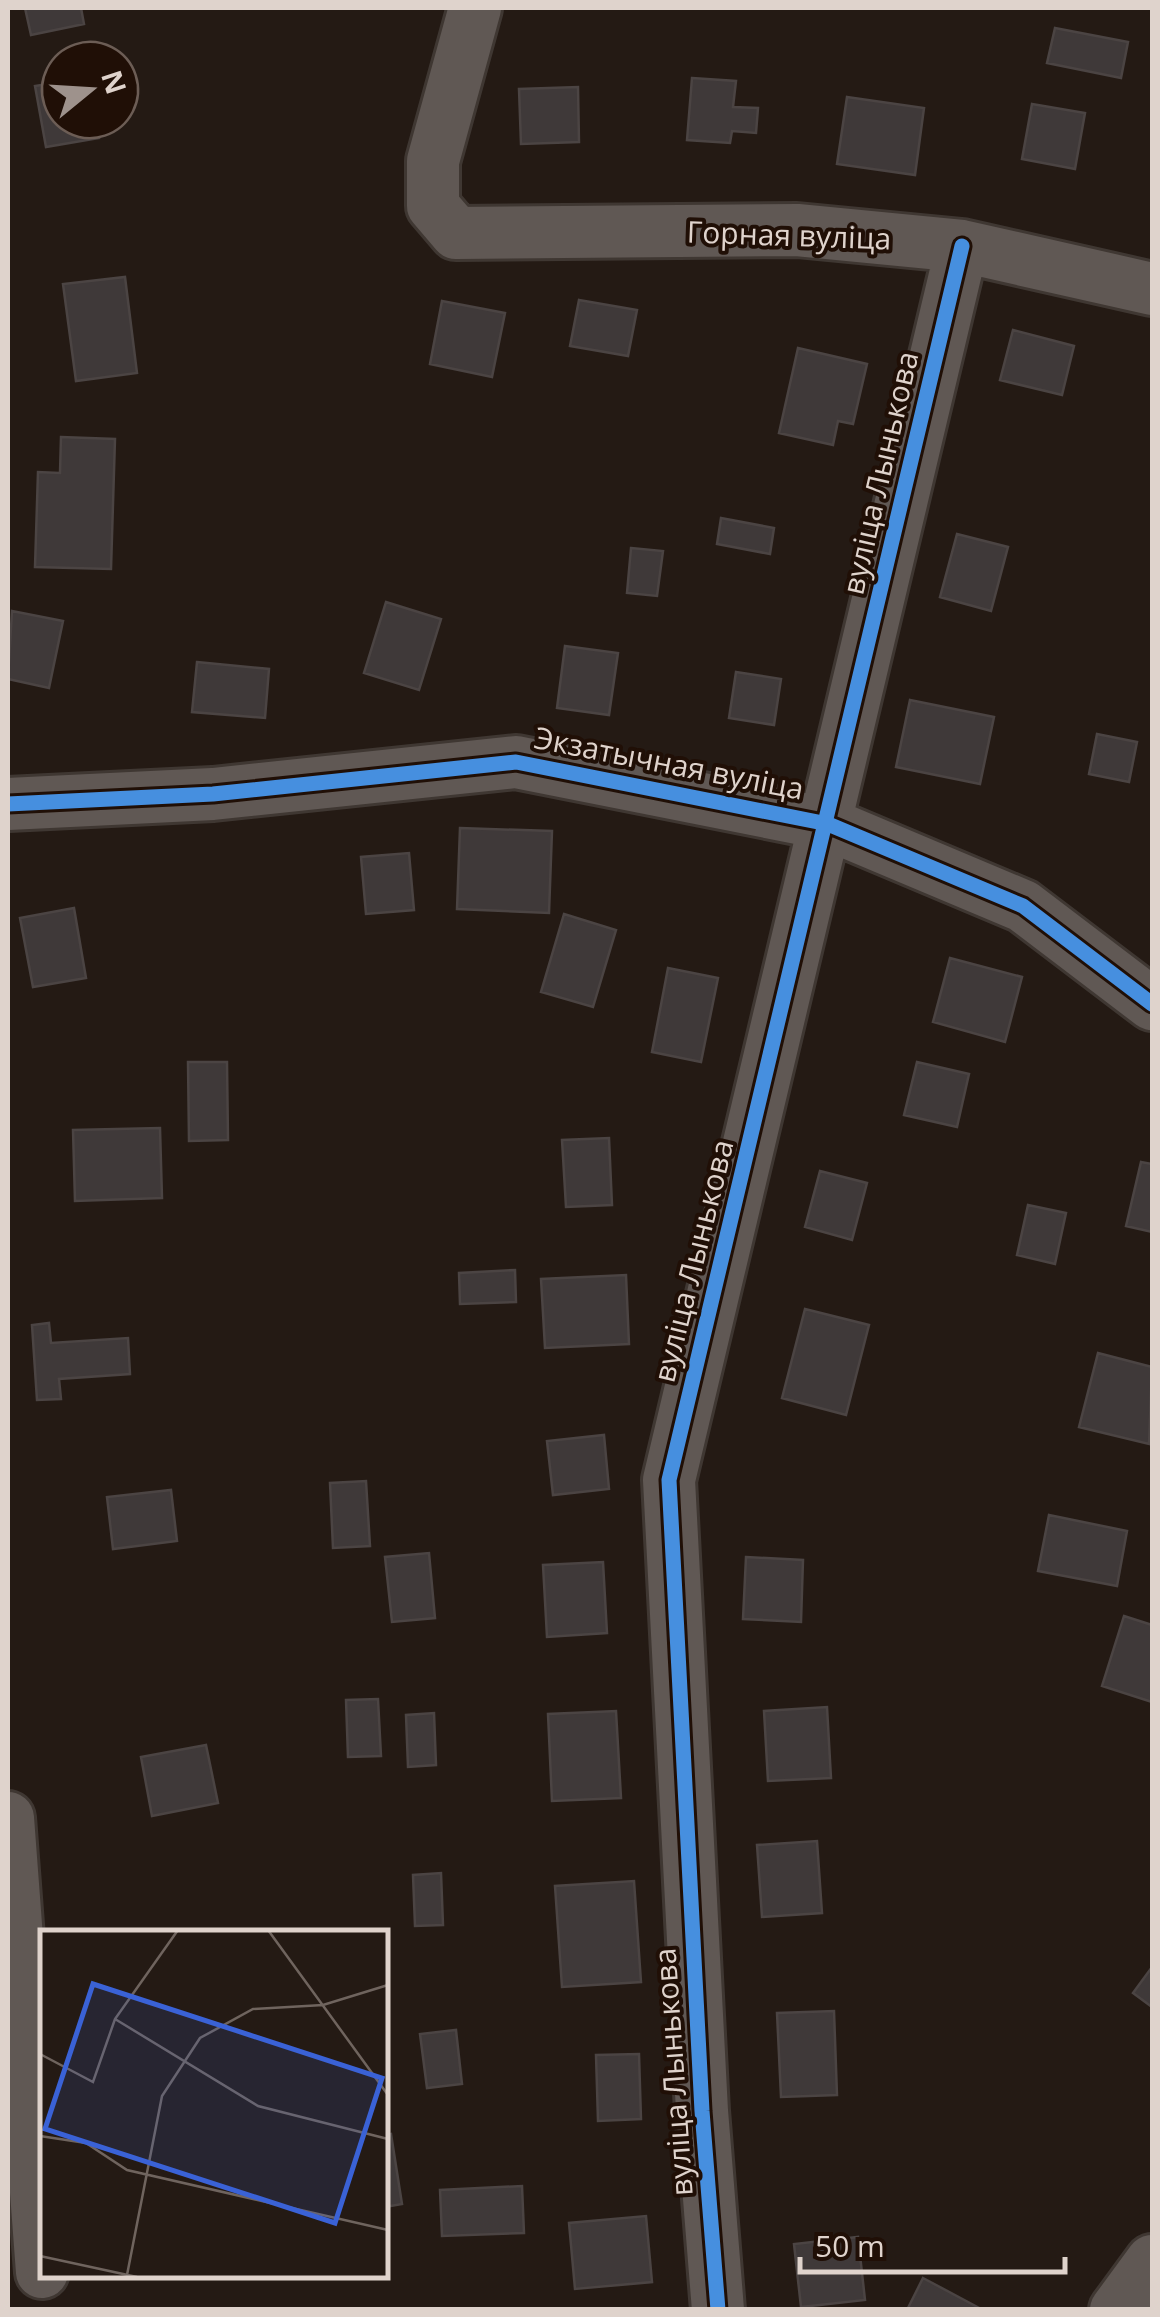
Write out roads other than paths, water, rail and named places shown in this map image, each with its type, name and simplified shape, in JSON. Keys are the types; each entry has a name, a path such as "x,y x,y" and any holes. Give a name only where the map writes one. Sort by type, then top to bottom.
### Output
{"street":[{"name":"Горная вуліца","path":"475,8 433,161 433,206 456,233 796,230 962,246 1152,289"},
{"name":"вуліца Лынькова","path":"718,2310 702,2111 669,1480 828,824 962,246"},
{"name":"Экзатычная вуліца","path":"8,804 213,794 516,762 828,824 1023,906 1152,1004"},
{"path":"8,1818 40,2234"},
{"path":"1116,2310 1152,2261"},
{"path":"43,2277 46,2310"}]}
